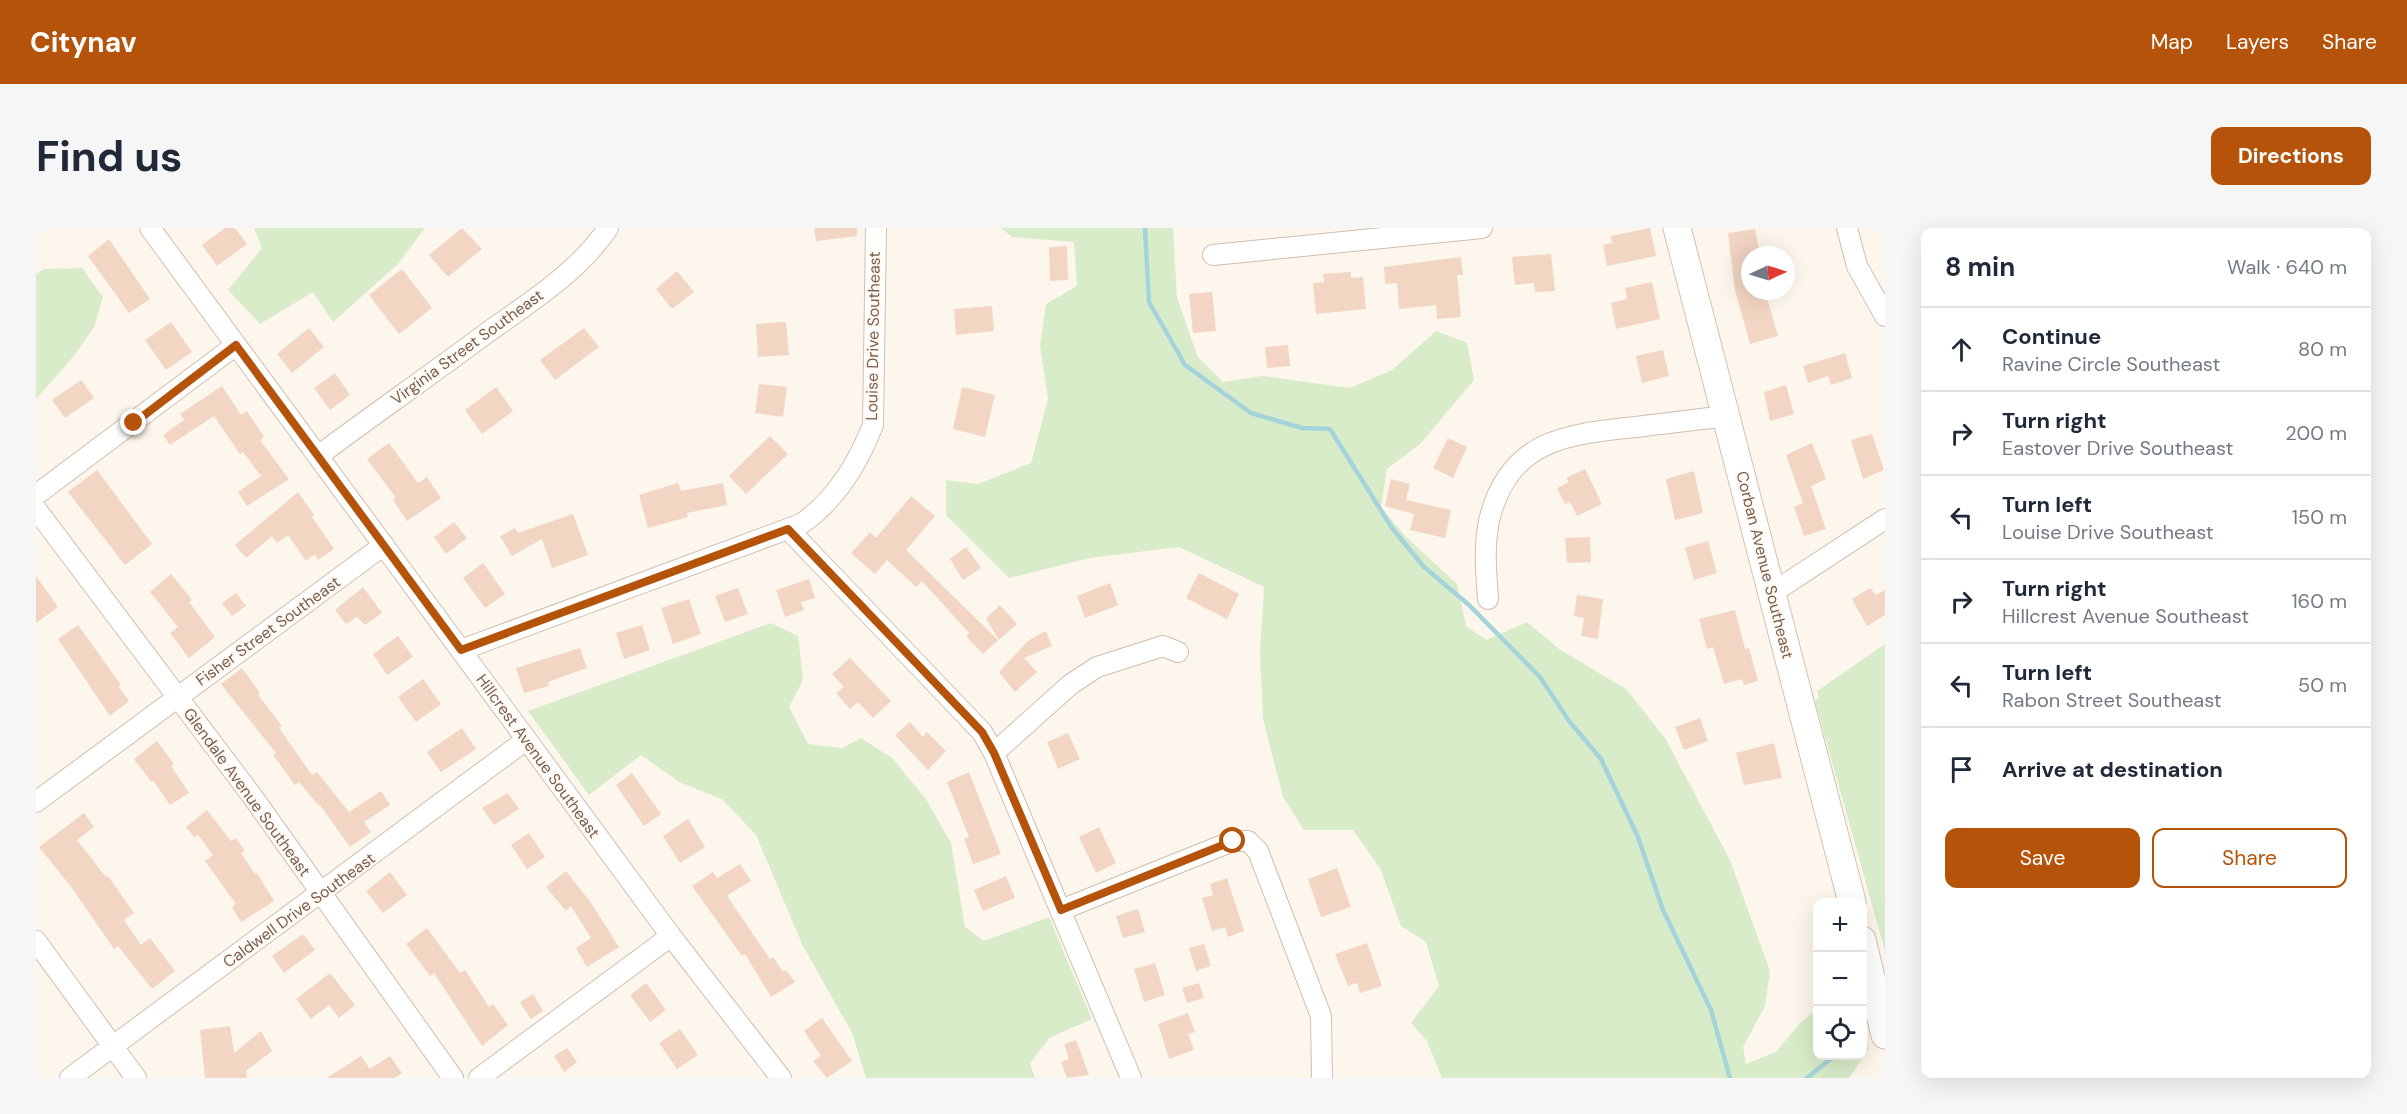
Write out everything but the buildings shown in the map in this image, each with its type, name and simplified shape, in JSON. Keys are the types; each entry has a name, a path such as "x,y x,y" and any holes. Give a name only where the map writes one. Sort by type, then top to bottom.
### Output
{"main road":[{"name":"Corban Avenue Southeast","path":"1677,228 1851,898"},
{"path":"1866,952 1885,1035"}],"street":[{"name":"Hillcrest Avenue Southeast","path":"150,228 671,936 781,1078"},
{"name":"Virginia Street Southeast","path":"318,456 534,299 599,242 608,228"},
{"name":"Louise Drive Southeast","path":"461,650 788,529 818,512 830,499 865,445 873,425 876,228"},
{"path":"1213,255 1482,228"},
{"path":"1847,228 1857,267 1885,316"},
{"path":"36,495 236,345"},
{"path":"1488,599 1485,555 1491,513 1499,491 1528,455 1563,436 1726,416"},
{"name":"Glendale Avenue Southeast","path":"36,509 178,697 453,1078"},
{"path":"1772,593 1885,519"},
{"path":"788,529 969,716 994,753 1131,1078"},
{"name":"Fisher Street Southeast","path":"36,802 384,545"},
{"path":"994,753 1071,684 1097,667 1163,646 1178,652"},
{"name":"Caldwell Drive Southeast","path":"70,1078 526,740"},
{"path":"1061,910 1233,841 1248,841 1258,851 1321,1016 1322,1078"},
{"path":"479,1078 671,936"},
{"path":"36,941 136,1078"}],"green space":[{"path":"254,228 425,228 398,264 333,322 313,292 260,324 228,290 262,248"},
{"path":"1001,228 1173,228 1177,298 1198,357 1223,382 1262,376 1350,388 1392,370 1436,331 1467,343 1474,380 1420,444 1387,469 1381,507 1405,536 1457,584 1466,626 1486,640 1527,622 1559,649 1626,689 1665,738 1730,860 1770,971 1765,1006 1743,1047 1746,1064 1776,1052 1799,1024 1813,1012 1813,1060 1861,1060 1849,1078 1442,1078 1427,1041 1411,1023 1439,986 1426,942 1401,926 1380,868 1353,830 1304,830 1283,797 1263,719 1260,653 1264,587 1179,547 1090,558 1009,578 946,515 946,480 978,484 1031,463 1048,399 1040,346 1046,304 1077,286 1074,242 1012,237"},
{"path":"82,268 103,297 94,327 73,357 36,399 36,274 44,269"},
{"path":"771,623 798,636 803,680 789,707 808,744 842,748 861,738 892,758 926,799 951,843 965,927 984,941 1049,917 1092,1019 1049,1038 1030,1064 1035,1078 866,1078 852,1033 802,944 756,835 722,799 681,783 641,755 589,795 528,711"},
{"path":"1885,644 1885,951 1815,701 1819,698 1817,691"}],"waterway":[{"path":"1145,228 1149,302 1185,365 1251,413 1302,428 1330,429 1392,528 1423,566 1469,605 1540,677 1569,721 1601,759 1638,837 1663,910 1711,1010 1730,1078"},
{"path":"1807,1078 1829,1060"}],"route":[{"path":"134,423 236,345 461,650 788,529 982,732 994,753 1061,910 1233,841"}]}
